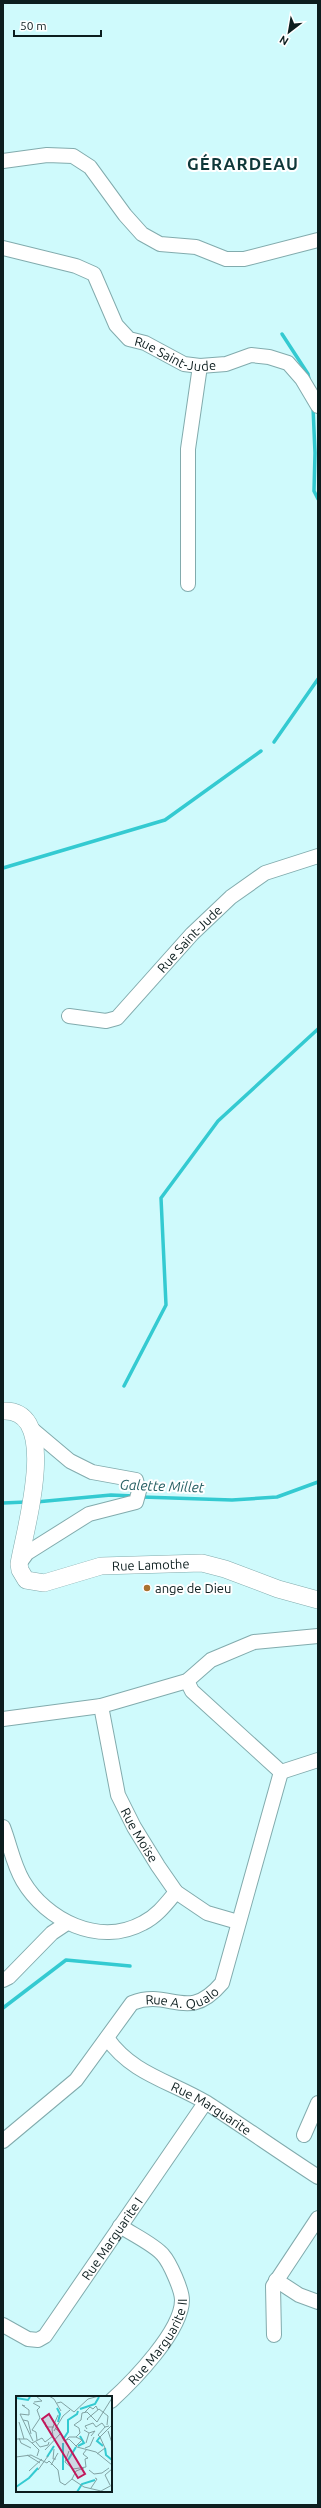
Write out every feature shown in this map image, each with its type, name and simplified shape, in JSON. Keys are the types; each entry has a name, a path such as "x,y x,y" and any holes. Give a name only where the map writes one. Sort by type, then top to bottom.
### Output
{"street":[{"path":"3,160 47,155 73,156 90,167 125,215 142,234 160,244 196,247 226,259 244,260 318,240"},
{"name":"Rue Saint-Jude","path":"3,248 76,266 94,274 116,325 128,339 145,344 184,364 200,366 226,364 252,355 269,357 288,363 302,379 318,406"},
{"path":"188,584 188,449 200,366"},
{"name":"Rue Saint-Jude","path":"70,1016 106,1021 117,1018 187,940 231,896 265,873 318,856"},
{"path":"3,1411 9,1410 28,1420 32,1429 36,1471 19,1564"},
{"path":"19,1564 27,1553 89,1514 136,1502 139,1496 136,1480 92,1472 70,1461 32,1429"},
{"name":"Rue Lamothe","path":"19,1564 20,1570 26,1580 39,1584 101,1566 202,1563 225,1568 278,1589 318,1600"},
{"path":"3,1719 101,1706 187,1681 211,1660 254,1642 318,1636"},
{"path":"187,1681 192,1691 281,1772 318,1760"},
{"name":"Rue Moïse","path":"101,1706 118,1795 134,1827 176,1892 207,1913 238,1922"},
{"name":"Rue A. Qualo","path":"3,2141 76,2080 132,2003 143,1999 190,2005 201,2002 211,1996 222,1983 281,1772"},
{"path":"3,1827 15,1865 23,1881 38,1902 67,1923 84,1929 101,1931 132,1928 158,1913 176,1892"},
{"path":"3,1980 9,1977 52,1933 67,1923"},
{"name":"Rue Marguarite","path":"107,2038 118,2053 132,2065 205,2103 318,2177"},
{"name":"Rue Marguarite I","path":"3,2325 28,2339 38,2340 45,2336 205,2103"},
{"path":"304,2134 318,2103"},
{"path":"274,2335 271,2293 276,2280 318,2218"},
{"name":"Rue Marguarite II","path":"112,2400 144,2370 162,2345 180,2310 182,2299 168,2262 162,2253 120,2226"},
{"path":"276,2280 300,2295 318,2302"}],"waterway":[{"path":"282,334 308,374 309,379"},
{"path":"313,407 315,453 314,491 318,499"},
{"path":"274,742 318,679"},
{"path":"3,868 165,820 261,751"},
{"path":"124,1386 166,1305 161,1198 218,1121 318,1029"},
{"name":"Galette Millet","path":"142,1497 232,1500 277,1497 318,1482"},
{"name":"Galette Millet","path":"36,1502 111,1495 134,1496"},
{"name":"Galette Millet","path":"3,1503 26,1502"},
{"path":"3,2008 66,1960 130,1966"}],"place":[{"name":"ange de Dieu","path":"147,1588"}],"district":[{"name":"GÉRARDEAU","path":"243,164"}]}
